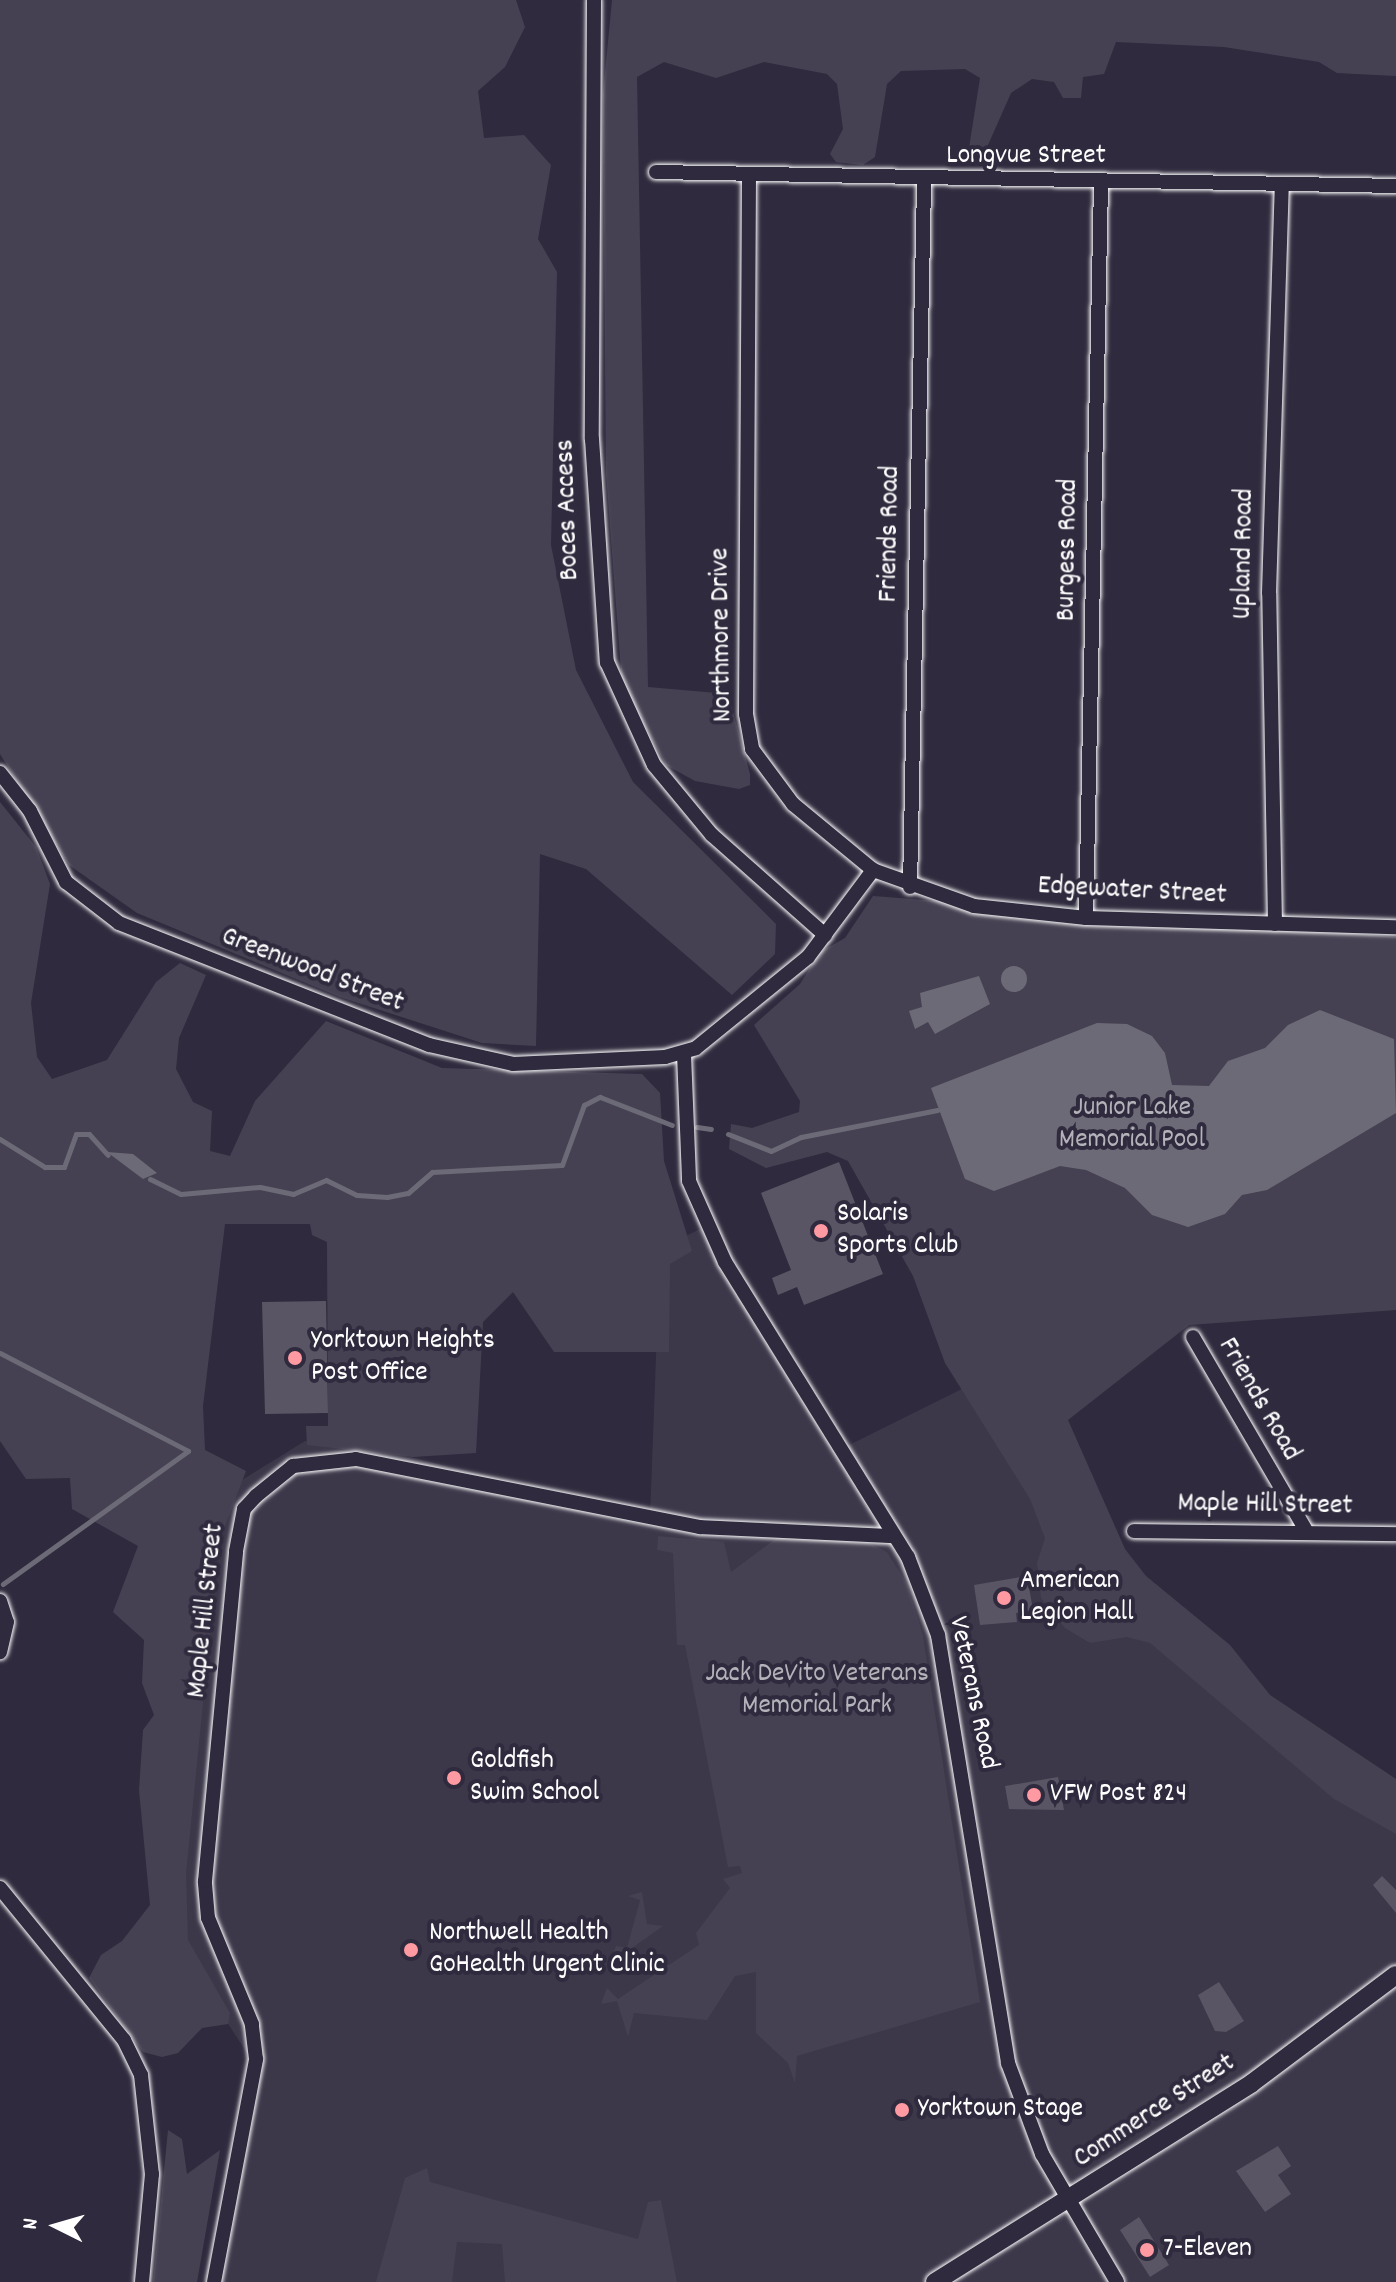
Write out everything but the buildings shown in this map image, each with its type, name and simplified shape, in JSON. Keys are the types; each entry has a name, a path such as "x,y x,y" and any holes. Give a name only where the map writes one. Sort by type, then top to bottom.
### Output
{"street":[{"name":"Boces Access","path":"594,0 592,439 607,662 654,765 712,835 825,935"},
{"name":"Longvue Street","path":"656,172 924,182 1396,186"},
{"name":"Northmore Drive","path":"749,176 752,749 793,804 873,870"},
{"name":"Friends Road","path":"910,887 924,182"},
{"name":"Burgess Road","path":"1086,918 1101,183"},
{"name":"Upland Road","path":"1275,924 1269,593 1282,184"},
{"name":"Greenwood Street","path":"0,773 30,811 66,882 119,923 429,1045 486,1060 545,1065 684,1054"},
{"path":"684,1054 792,971 825,935 873,870"},
{"name":"Edgewater Street","path":"873,870 910,887 974,906 1086,918 1396,927"},
{"name":"Veterans Road","path":"684,1054 689,1181 725,1262 893,1536 938,1635 1008,2063 1066,2203 1117,2282"},
{"name":"Friends Road","path":"1193,1337 1305,1529"},
{"name":"Maple Hill Street","path":"214,2282 256,2059 252,2024 212,1931 205,1881 239,1528 265,1485 293,1466 356,1459 700,1527 893,1536"},
{"name":"Maple Hill Street","path":"1134,1531 1305,1529 1396,1534"},
{"path":"0,1601 7,1622 0,1652"},
{"path":"0,1888 124,2040 141,2075 152,2174 142,2282"},
{"name":"Commerce Street","path":"935,2282 1066,2203 1252,2083 1396,1975"}],"shaded area":[{"path":"1014,966 1024,969 1027,979 1024,989 1014,992 1004,989 1001,979 1004,969"},
{"path":"979,976 990,1004 935,1034 928,1022 915,1029 909,1011 922,1007 920,993"},
{"path":"1320,1010 1394,1039 1396,1113 1267,1190 1242,1195 1225,1214 1188,1227 1152,1215 1125,1188 1086,1170 1060,1166 994,1191 965,1179 931,1088 1097,1023 1127,1024 1152,1036 1165,1053 1172,1085 1209,1086 1228,1061 1265,1048 1288,1025"},
{"path":"107,1152 133,1154 157,1173 143,1179"},
{"path":"709,1225 837,1451 1006,1367 1085,1538 1396,1827 1396,2282 215,2282 253,2062 181,1952 179,1868 215,1521 242,1480 305,1441 362,1445 650,1517 660,1248"}],"green space":[{"path":"0,0 516,0 525,27 505,67 478,91 484,138 524,135 551,165 538,239 557,272 551,545 576,670 633,782 776,924 775,954 732,995 586,869 540,854 536,1046 482,1043 340,997 137,913 69,865 0,754"},
{"path":"612,0 1396,0 1396,76 1337,73 1319,62 1224,47 1116,42 1104,74 1083,77 1081,98 1063,98 1054,82 1032,79 1011,93 984,154 969,148 980,78 965,69 901,71 887,84 875,157 863,165 836,162 830,154 843,129 837,84 827,74 764,62 716,78 664,62 637,77 648,687 728,694 750,774 750,785 739,789 695,781 666,765 622,683 606,473 603,94"},
{"path":"0,802 36,847 50,884 31,1003 37,1057 52,1079 107,1060 156,982 180,963 206,975 179,1038 176,1069 193,1102 212,1111 210,1151 230,1156 255,1101 326,1021 442,1068 642,1074 660,1093 664,1161 692,1251 670,1264 669,1352 554,1352 513,1292 483,1322 476,1453 413,1457 307,1445 306,1426 328,1426 327,1242 312,1235 310,1224 225,1224 203,1406 205,1450 246,1471 219,1542 186,1874 188,1940 230,2013 228,2024 202,2028 178,2053 162,2057 143,2052 89,1978 101,1955 122,1941 150,1905 139,1790 143,1730 154,1715 142,1683 144,1640 113,1612 138,1546 72,1509 70,1478 26,1479 0,1441"},
{"name":"Junior Lake Memorial Pool","path":"873,896 1396,937 1396,1310 1189,1325 1068,1420 1125,1549 1146,1576 1230,1645 1270,1695 1396,1779 1396,1834 1334,1799 1150,1643 1127,1637 1090,1643 1065,1628 1041,1598 1037,1563 1045,1538 1030,1499 945,1363 913,1276 848,1161 827,1152 766,1168 729,1149 731,1124 752,1128 799,1112 800,1101 754,1025 800,984 820,952 845,938"},
{"name":"Jack DeVito Veterans Memorial Park","path":"782,1534 855,1536 887,1552 907,1584 923,1636 980,2002 797,2056 795,2083 788,2063 756,2033 756,1972 735,1976 707,2020 634,2013 628,2037 617,2001 601,2004 607,1988 618,1999 699,1945 696,1933 730,1888 723,1879 742,1873 740,1866 728,1867 685,1645 677,1645 673,1553 657,1550 658,1536 724,1542 731,1572"},
{"path":"642,1892 647,1924 663,1926 615,1960 611,1959 616,1946 627,1948 640,1900 628,1896"},
{"path":"168,2130 182,2139 187,2174 220,2150 197,2282 153,2282"},
{"path":"427,2168 430,2182 638,2239 648,2202 661,2200 677,2282 505,2282 502,2244 457,2242 452,2282 376,2282 405,2178"}],"waterway":[{"path":"150,1179 181,1194 260,1187 293,1194 326,1180 357,1195 387,1197 408,1193 432,1172 562,1165 584,1105 600,1097 672,1125"},
{"path":"728,1134 771,1151 801,1137 937,1110"},
{"path":"697,1127 711,1129"},
{"path":"0,1139 45,1167 64,1167 76,1134 89,1134 108,1155"},
{"path":"0,1353 188,1451 3,1584"}],"place":[{"name":"Solaris Sports Club","path":"821,1231"},
{"name":"Yorktown Heights Post Office","path":"295,1358"},
{"name":"American Legion Hall","path":"1004,1598"},
{"name":"Goldfish Swim School","path":"454,1778"},
{"name":"VFW Post 824","path":"1034,1795"},
{"name":"Northwell Health GoHealth Urgent Clinic","path":"411,1950"},
{"name":"Yorktown Stage","path":"902,2110"},
{"name":"7-Eleven","path":"1147,2250"}]}
